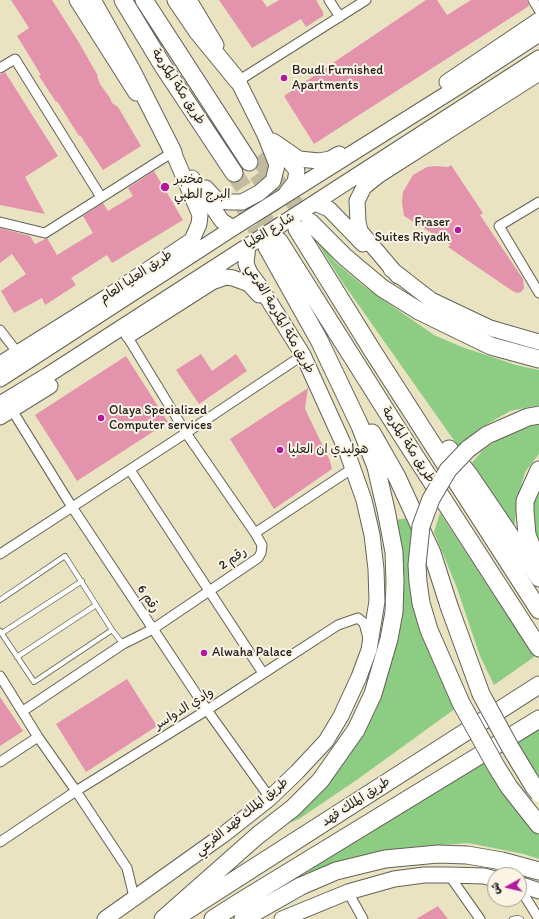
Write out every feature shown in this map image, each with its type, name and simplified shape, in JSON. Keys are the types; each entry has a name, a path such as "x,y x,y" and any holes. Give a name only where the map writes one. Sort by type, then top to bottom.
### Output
{"highway":[{"path":"92,0 132,71 173,152"},
{"name":"طريق مكة المكرمة","path":"123,0 230,176"},
{"name":"طريق مكة المكرمة","path":"144,0 182,59 253,160"},
{"path":"176,0 197,31 238,81"},
{"name":"طريق مكة المكرمة","path":"539,359 491,346 413,307 382,288 304,225 372,350 539,610"},
{"name":"طريق مكة المكرمة","path":"319,340 273,244 389,415 536,644"},
{"path":"319,340 397,477 432,553 465,653 481,694 510,747 534,787 539,792"},
{"path":"163,919 257,836 293,808 320,781 356,730 373,694 386,653 394,612 395,582 394,552 386,510 376,467 363,433 319,340"},
{"path":"372,350 470,476 539,578"},
{"path":"539,415 487,435 468,449 448,470 431,499 421,526 417,565 421,603 429,630 458,698 510,788 539,824"},
{"path":"539,470 525,500 524,511 527,536 539,565"},
{"name":"طريق الملك فهد","path":"174,919 539,685"},
{"name":"طريق الملك فهد","path":"213,919 539,719"},
{"path":"242,919 301,886 336,871 385,859 438,854 467,856 502,861 539,871"}],"main road":[{"path":"77,0 173,152 222,221 233,228"},
{"path":"189,0 273,142 297,171 295,182 284,196"},
{"path":"273,142 299,159 319,161 330,159 539,20"},
{"name":"شارع العليا","path":"0,379 233,228 539,34"},
{"name":"شارع العليا","path":"4,410 54,371 539,58"},
{"path":"398,276 360,231 357,200 364,188 379,175 539,73"},
{"path":"173,152 218,201 242,202 259,193 273,181 277,165 265,135 238,81"},
{"name":"طريق العليا العام","path":"0,364 107,297 192,240 199,224 200,214 173,152"},
{"path":"315,203 329,209 354,236 398,276 431,300 490,328 539,342"},
{"name":"طريق مكة المكرمة الفرعي","path":"248,245 246,264 250,273 303,355 327,406 353,468 364,500 372,535 376,568 376,600 370,645"},
{"path":"4,410 128,336 212,282 226,277 249,284 285,325"},
{"name":"طريق الملك فهد الفرعي","path":"105,919 223,835 270,798 297,772 326,741 341,716 359,677 370,645"},
{"path":"282,919 348,892 394,879 424,875 487,877"},
{"path":"527,888 539,891"}],"street":[{"path":"329,0 340,17"},
{"path":"238,81 366,0"},
{"path":"533,0 539,10"},
{"path":"0,68 14,59 101,197"},
{"path":"0,222 45,233 173,152"},
{"path":"539,202 499,226 539,293"},
{"path":"0,330 17,352"},
{"name":"رقم 2","path":"23,711 124,644 153,629 258,558 262,553 262,545 256,533 186,433 128,336"},
{"path":"0,554 303,355"},
{"name":"رقم 6","path":"4,410 72,506 207,710 270,798"},
{"path":"256,533 353,468"},
{"path":"130,470 263,673"},
{"name":"وادي الدواسر","path":"0,842 76,791 207,710 338,624 358,618 364,623 370,645"},
{"path":"2,682 23,711 38,737 127,868 134,897"},
{"path":"0,762 38,737"},
{"path":"449,875 480,919"},
{"path":"348,892 363,919"},
{"path":"527,899 539,919"}],"lane":[{"path":"0,600 65,556 112,630 124,644"},
{"path":"82,581 1,632 34,682 112,630"},
{"path":"17,657 96,604"},
{"path":"512,919 521,919"}],"green space":[{"path":"308,228 336,263 365,287 434,335 462,347 516,365 539,370 539,405 510,411 479,429 458,446 343,283"},
{"path":"539,423 539,454 525,472 518,497 514,528 470,465 483,450 499,439"},
{"path":"539,479 539,548 534,536 531,505"},
{"path":"440,513 534,657 494,685 480,656 457,588 434,532"},
{"path":"407,518 414,534 411,566 456,708 358,779 299,819 289,823 340,767 357,739 385,675 396,520"},
{"path":"539,724 539,777 513,738"},
{"path":"482,756 539,832 539,859 524,854 468,843 404,848 359,856 300,875"}],"building":[{"path":"11,0 52,0 98,76 100,84 112,103 118,107 141,146 103,170 39,76 41,75 17,36 29,28"},
{"path":"219,0 262,0 267,7 279,0 316,0 323,12 323,16 306,27 301,19 252,48"},
{"path":"426,0 437,0 447,15 471,0 527,0 529,6 314,144 284,96"},
{"path":"5,72 58,156 25,177 45,214 0,205 0,75"},
{"name":"Fraser Suites Riyadh","path":"451,165 483,213 480,215 523,279 524,288 521,292 517,293 511,290 448,247 451,245 404,216 402,203 403,192 413,175 427,167 448,167"},
{"path":"154,171 183,220 112,263 107,255 71,278 76,285 45,305 42,298 14,313 1,291 26,274 12,254 0,263 0,228 30,236 35,244 47,238 57,255 93,233 83,216 103,203 108,211 133,196 128,188"},
{"path":"201,354 212,371 236,354 247,371 199,404 176,370"},
{"name":"Olaya Specialized Computer services","path":"126,356 168,422 77,481 35,415"},
{"name":"هوليدي ان العليا","path":"308,388 305,409 330,461 332,469 274,509 230,439"},
{"path":"127,679 157,726 86,772 56,724"},
{"path":"0,697 23,731 0,746"},
{"path":"438,906 448,919 416,919"}],"tunnel":[{"path":"257,157 310,222"},
{"path":"234,173 279,241"},
{"path":"257,174 297,229"},
{"path":"242,204 267,247"}],"place":[{"name":"Boudl Furnished Apartments","path":"284,78"},
{"name":"مختبر البرج الطبي","path":"165,187"},
{"name":"Fraser Suites Riyadh","path":"458,230"},
{"name":"Olaya Specialized Computer services","path":"101,418"},
{"name":"هوليدي ان العليا","path":"280,450"},
{"name":"Alwaha Palace","path":"204,653"}]}
